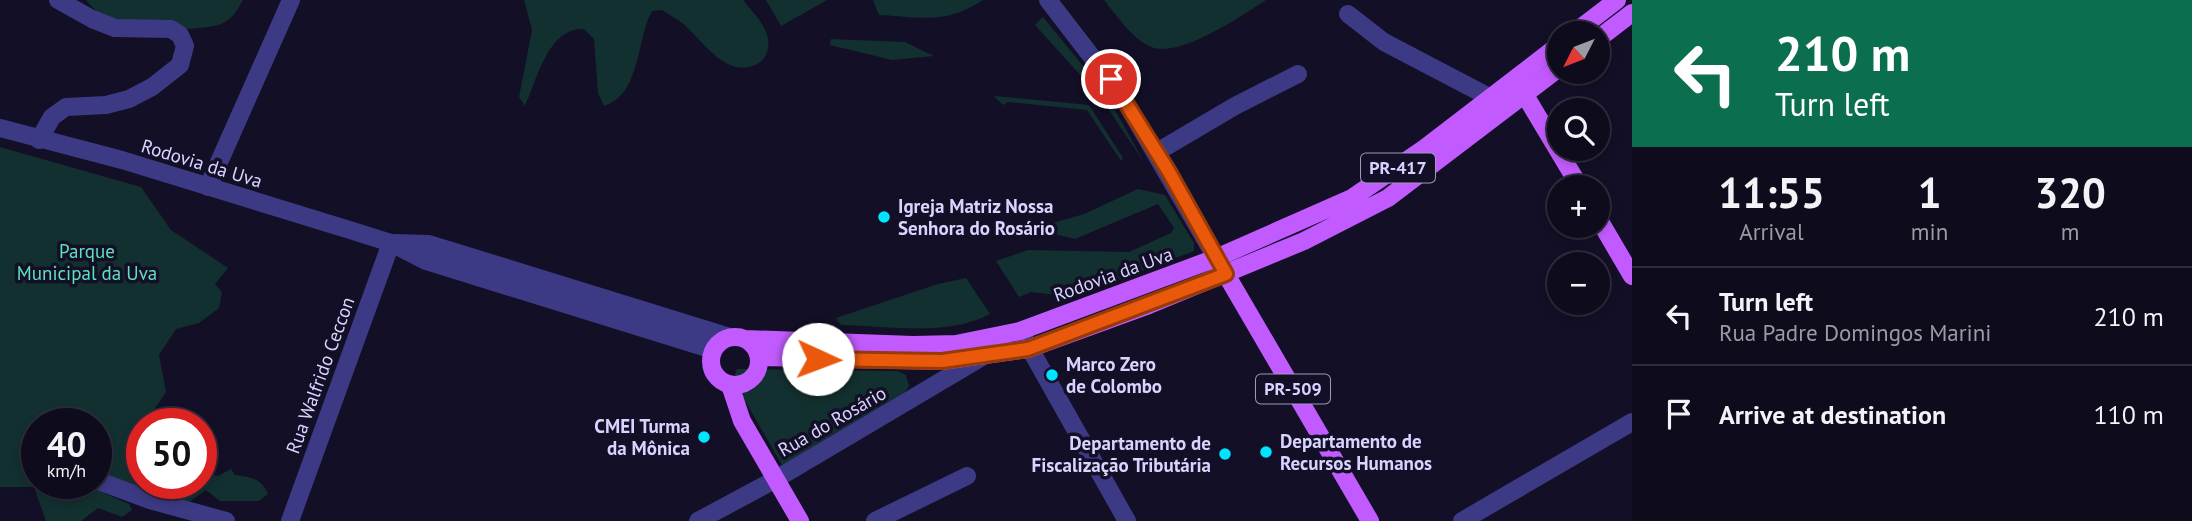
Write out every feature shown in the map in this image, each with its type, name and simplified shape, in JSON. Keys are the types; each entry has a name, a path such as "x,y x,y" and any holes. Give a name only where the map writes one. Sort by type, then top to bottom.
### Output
{"main road":[{"path":"1590,21 1617,0"},
{"path":"1610,30 1632,13"},
{"name":"Rodovia da Uva","path":"738,338 913,345 956,344 1020,331 1216,258 1318,216 1386,177 1547,54"},
{"name":"Rodovia da Uva","path":"759,357 911,362 982,357 1028,349 1226,274 1304,241 1388,198 1547,77"},
{"path":"1515,79 1573,175"},
{"path":"1610,238 1632,276"},
{"name":"PR-509","path":"1216,258 1370,521"},
{"path":"730,385 751,379 759,365 759,357 738,338 713,350 713,372 730,385 742,421 800,521"}],"street":[{"path":"38,140 52,117 66,107 106,105 129,99 152,87 180,65 185,46 180,34 171,29 115,28 58,0"},
{"path":"208,187 291,0"},
{"path":"1048,0 1100,63 1157,152 1216,258"},
{"path":"1348,14 1384,42 1491,98"},
{"path":"1157,152 1235,106 1298,74"},
{"name":"Rodovia da Uva","path":"0,128 391,243 426,261 713,350"},
{"name":"Rodovia da Uva","path":"391,243 429,244 738,338"},
{"name":"Rua Walfrido Ceccon","path":"290,521 391,243"},
{"path":"1020,331 1127,521"},
{"name":"Rua do Rosário","path":"698,521 776,479 982,357"},
{"path":"1462,521 1632,422"},
{"path":"875,521 967,476"},
{"path":"112,487 226,521"}],"green space":[{"path":"86,0 243,0 234,14 221,24 183,29 121,24 104,17"},
{"path":"524,0 743,0 766,31 767,52 761,61 752,66 741,68 731,65 713,53 681,22 662,10 652,11 631,79 616,100 604,106 598,93 594,39 584,29 561,37 553,46 539,70 525,106 519,97 532,30"},
{"path":"766,0 827,0 781,26"},
{"path":"873,0 983,0 957,13 920,18 879,15"},
{"path":"1104,0 1266,0 1192,42 1161,49 1149,46 1136,37"},
{"path":"1043,17 1106,94 1144,162 1100,97 1035,25"},
{"path":"831,39 905,42 934,56 892,60 830,45"},
{"path":"994,96 1089,105 1123,158 1121,161 1087,110 1008,102 1003,105"},
{"name":"Parque Municipal da Uva","path":"0,147 141,187 171,230 228,268 215,284 222,292 219,308 199,323 176,329 159,355 166,392 155,408 126,408 126,488 112,488 112,408 21,408 21,487 0,487"},
{"path":"1138,189 1165,195 1194,243 1194,251 1074,297 1031,292 1019,297 996,261 1028,250 1129,252 1171,233 1174,228 1158,204 1075,239 1050,233 1049,226 1053,223 1084,214"},
{"path":"966,278 990,314 956,326 937,328 841,325 836,318 938,284"},
{"path":"737,369 898,371 906,375 909,386 905,392 782,465 733,380"},
{"path":"231,469 235,475 259,481 268,494 259,501 220,501 217,499 218,476"},
{"name":"Parque Municipal da Uva","path":"112,497 129,504 132,510 122,517 98,508 81,521 46,521 38,499 112,499"},
{"path":"177,499 194,499 188,503"}],"place":[{"name":"Igreja Matriz Nossa Senhora do Rosário","path":"884,217"},
{"name":"Marco Zero de Colombo","path":"1052,375"},
{"name":"CMEI Turma da Mônica","path":"704,437"},
{"name":"Departamento de Recursos Humanos","path":"1266,452"},
{"name":"Departamento de Fiscalização Tributária","path":"1225,454"}],"route":[{"path":"818,359 942,361 1028,349 1226,274 1169,172 1111,79"}]}
